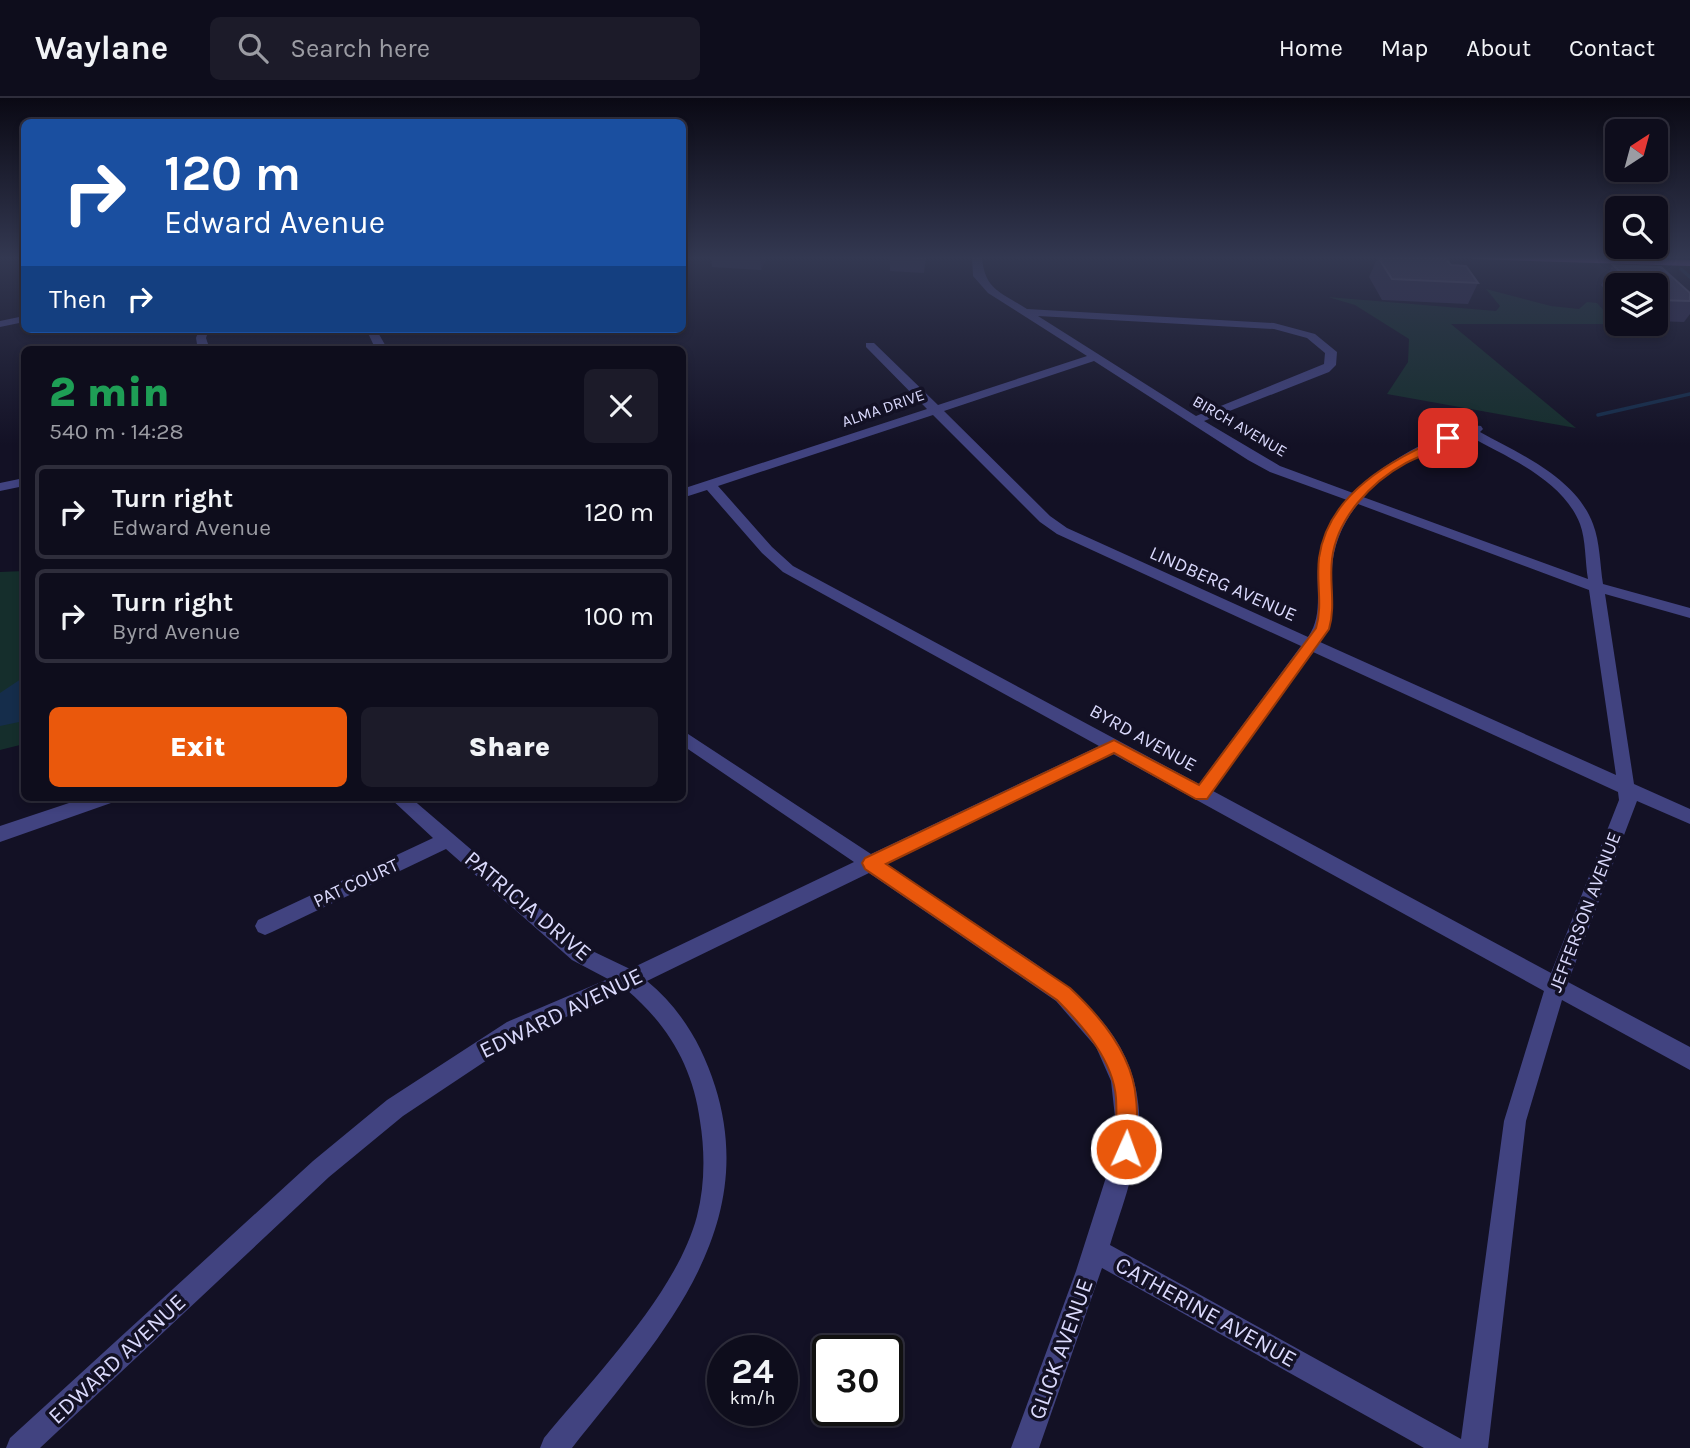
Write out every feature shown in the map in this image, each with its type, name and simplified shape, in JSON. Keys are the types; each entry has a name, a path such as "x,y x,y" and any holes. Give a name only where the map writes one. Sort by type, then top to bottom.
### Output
{"street":[{"name":"BIRCH AVENUE","path":"1037,319 1193,421 1264,463 1596,587 1690,613"},
{"path":"1157,319 1274,326 1311,336 1331,352 1330,365 1325,370 1193,421"},
{"path":"0,324 21,320"},
{"name":"LINDBERG AVENUE","path":"870,345 1045,519 1062,531 1690,817"},
{"name":"ALMA DRIVE","path":"686,493 1096,357"},
{"name":"JEFFERSON AVENUE","path":"1354,498 1400,461 1473,430 1538,471 1570,498 1587,524 1628,800 1556,986 1515,1121 1474,1448"},
{"path":"0,487 21,483"},
{"name":"BYRD AVENUE","path":"710,485 766,550 788,569 1690,1059"},
{"path":"1201,794 1322,629 1326,617 1324,583 1331,537 1354,498"},
{"name":"CATHERINE AVENUE","path":"686,739 1063,994 1089,1018 1107,1044 1121,1076 1128,1122 1126,1149 1096,1251 1451,1448"},
{"name":"EDWARD AVENUE","path":"20,1448 321,1169 395,1108 468,1058 515,1029 630,979 1114,746"},
{"path":"0,834 96,801"},
{"name":"PATRICIA DRIVE","path":"402,801 585,959 630,979 674,1020 701,1078 712,1110 715,1180 697,1249 668,1302 554,1448"},
{"name":"PAT COURT","path":"265,926 448,840"},
{"name":"GLICK AVENUE","path":"1025,1448 1096,1251"}],"green space":[{"path":"1377,319 1605,319 1605,324 1451,324 1576,428 1387,394 1408,362 1409,339"},
{"path":"21,571 21,745 0,750 0,572"}],"water":[{"path":"21,679 21,722 0,726 0,693"}],"waterway":[{"path":"1598,415 1690,394"}],"route":[{"path":"1126,1149 1126,1096 1118,1066 1089,1018 1063,994 871,863 1114,746 1201,794 1322,629 1326,617 1326,559 1331,537 1341,516 1354,498 1383,472 1448,438"}]}
